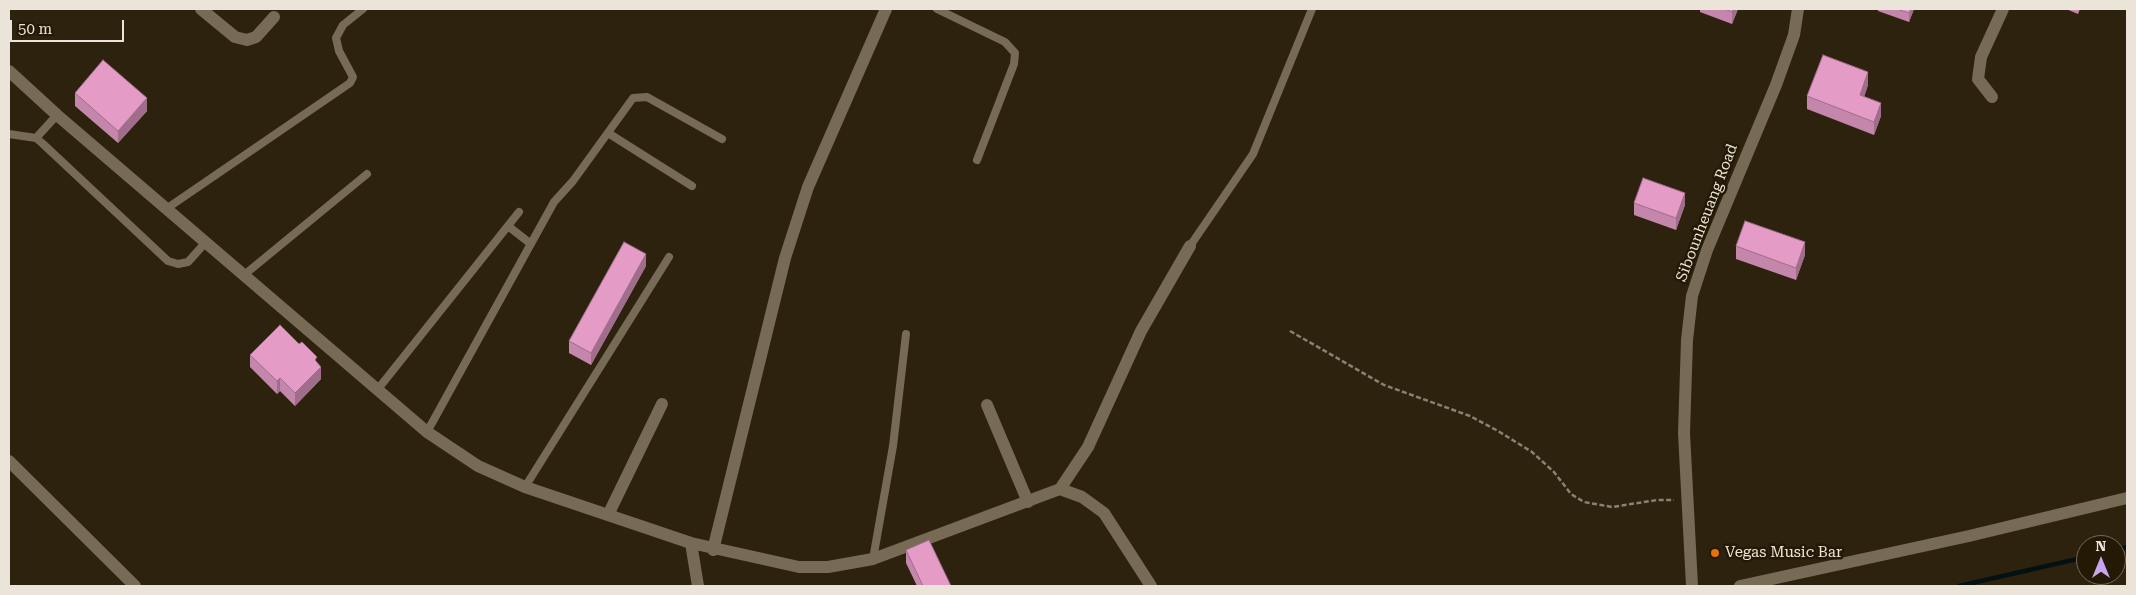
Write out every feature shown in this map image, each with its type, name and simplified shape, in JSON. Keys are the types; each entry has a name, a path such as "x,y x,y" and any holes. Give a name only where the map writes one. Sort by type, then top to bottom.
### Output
{"street":[{"path":"201,9 235,37 247,40 256,37 274,17"},
{"path":"713,550 791,240 808,187 886,9"},
{"name":"Sibounheuang Road","path":"1692,586 1684,433 1687,340 1692,296 1707,250 1776,86 1794,35 1798,9"},
{"path":"1992,97 1978,79 1980,57 2003,9"},
{"path":"9,71 166,209 428,432 478,466 525,487 691,544 799,567 828,566 873,559 1060,489 1088,447 1141,331 1190,246"},
{"path":"608,515 662,404"},
{"path":"988,404 1028,502"},
{"path":"9,461 136,586"},
{"path":"1060,489 1082,497 1104,513 1152,586"},
{"path":"1740,586 1969,536 2127,498"},
{"path":"691,544 698,586"}],"lane":[{"path":"166,209 350,83 353,77 339,51 336,38 343,25 363,9"},
{"path":"937,9 1005,42 1015,53 1014,64 977,160"},
{"path":"1190,246 1253,154 1312,9"},
{"path":"428,432 554,202 633,98 647,98 722,139"},
{"path":"36,138 57,115"},
{"path":"608,133 692,186"},
{"path":"9,134 36,138 168,261 178,264 188,262 206,242"},
{"path":"244,275 367,174"},
{"path":"378,389 518,212"},
{"path":"508,226 532,244"},
{"path":"525,487 669,257"},
{"path":"873,559 893,446 906,334"}],"path":[{"path":"1290,331 1384,385 1470,416 1498,430 1532,452 1554,472 1570,494 1584,502 1612,507 1657,500 1688,501"}],"building":[{"path":"1897,9 1911,9 1909,13"},
{"path":"1823,55 1868,72 1860,95 1881,103 1874,122 1807,96"},
{"path":"103,60 147,98 118,131 75,93"},
{"path":"1643,178 1685,193 1676,218 1634,203"},
{"path":"1745,221 1805,242 1796,268 1736,246"},
{"path":"624,242 646,254 591,353 569,341"},
{"path":"280,325 299,344 302,342 317,357 315,360 321,367 295,393 280,378 277,381 250,355"},
{"path":"929,540 951,586 923,586 906,550"}],"waterway":[{"path":"1959,586 2076,559"}],"place":[{"name":"Vegas Music Bar","path":"1715,553"}]}
